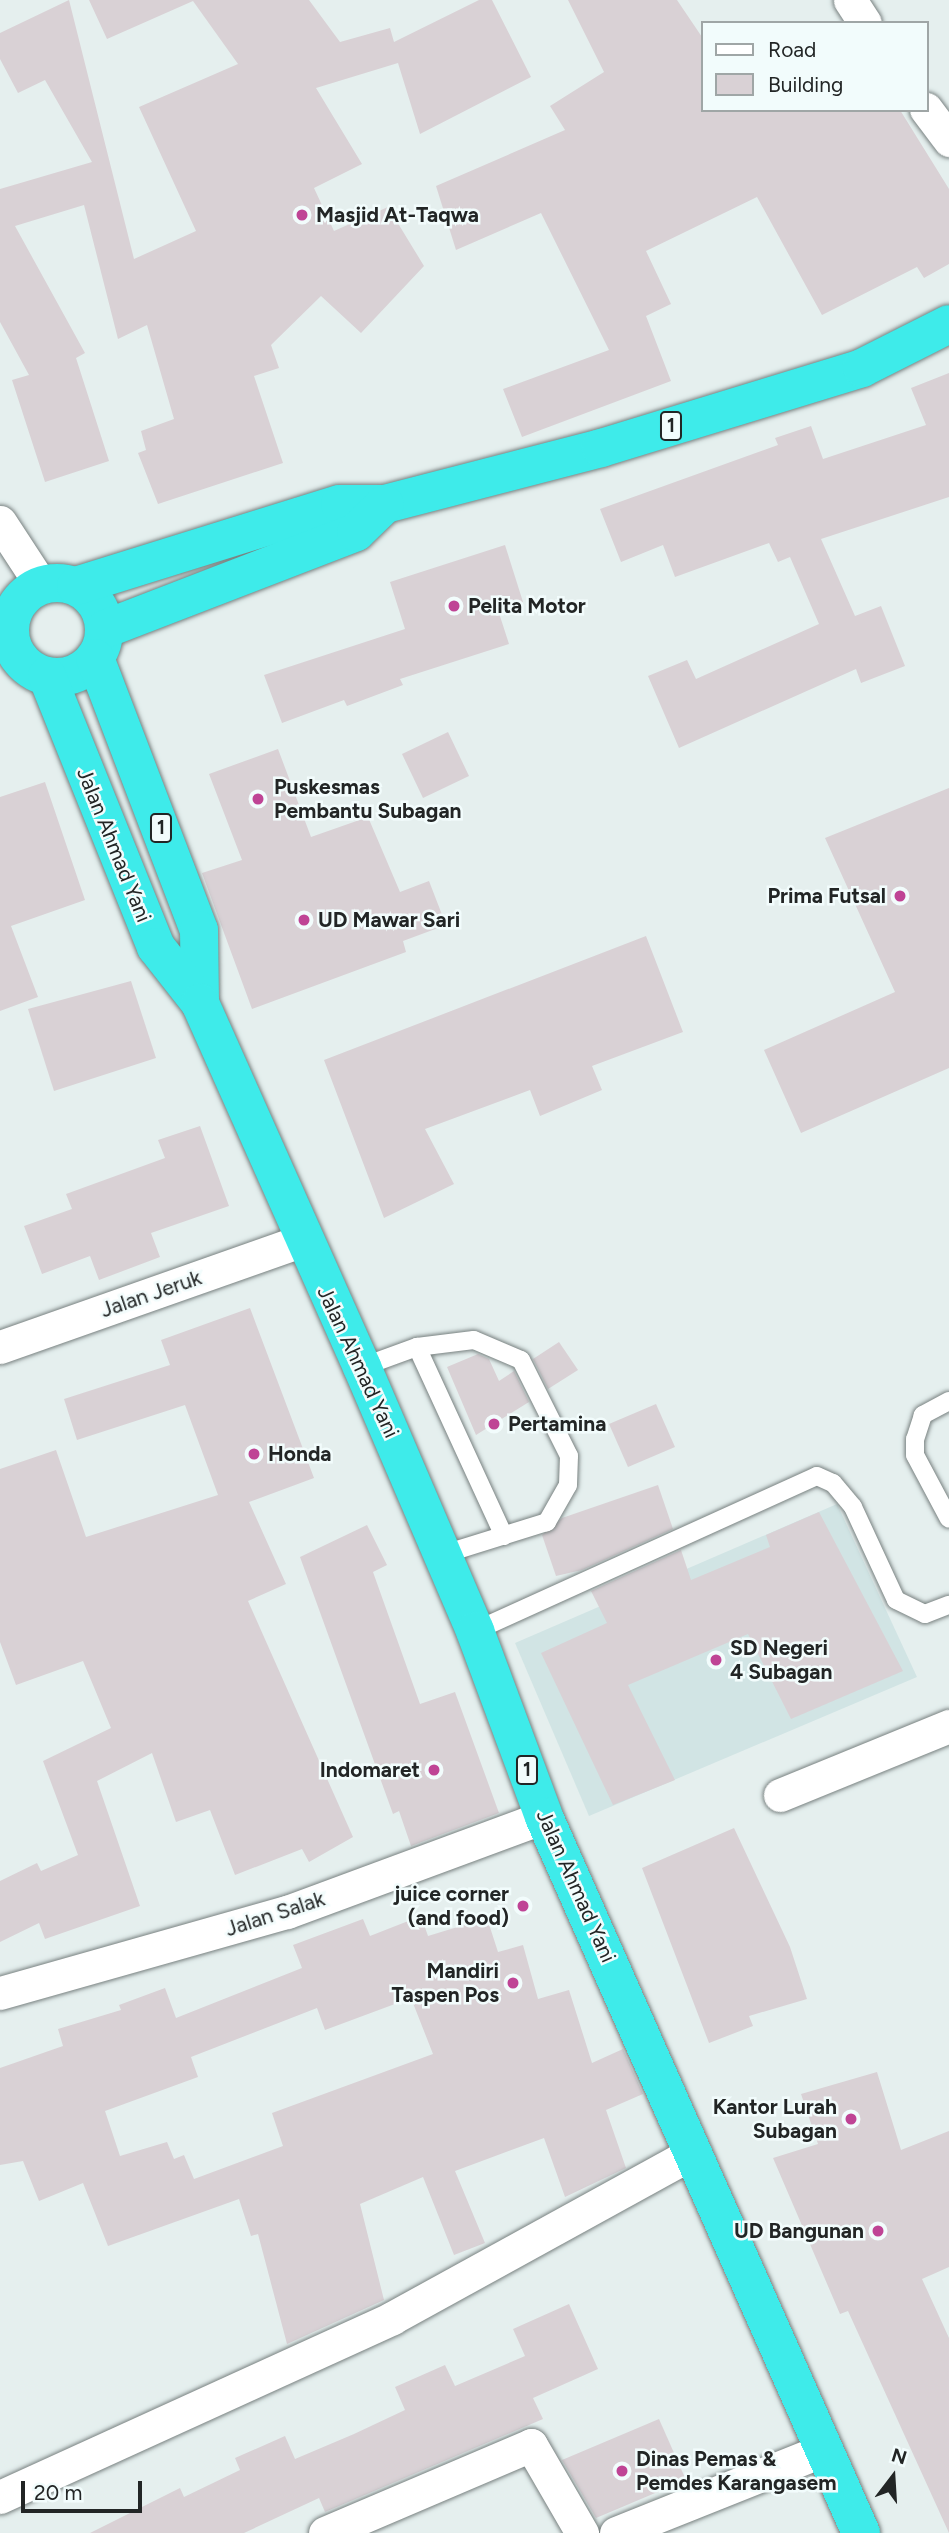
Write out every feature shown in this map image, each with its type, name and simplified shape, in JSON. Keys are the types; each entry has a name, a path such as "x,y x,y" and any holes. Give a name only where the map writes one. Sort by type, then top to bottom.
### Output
{"highway":[{"name":"1","path":"47,676 18,656 5,621 20,599 341,504 385,504 601,447 862,368 949,324"},
{"name":"1","path":"100,644 356,532 385,504"},
{"path":"47,676 73,674 100,644 97,604 59,586"},
{"name":"Jalan Ahmad Yani","path":"100,644 199,930 200,1003"},
{"name":"Jalan Ahmad Yani","path":"47,676 156,947 200,1003 301,1241 362,1367 444,1554 544,1816 862,2533"}],"street":[{"path":"850,0 864,21"},
{"path":"928,112 949,139"},
{"path":"0,522 59,586"},
{"name":"Jalan Jeruk","path":"0,1347 301,1241"},
{"path":"780,1795 949,1726"},
{"name":"Jalan Salak","path":"0,1993 287,1912 544,1816"},
{"path":"0,2497 391,2318 694,2152"},
{"path":"325,2533 531,2445 582,2533"},
{"path":"616,2533 823,2450"}],"lane":[{"path":"362,1367 418,1347 474,1340 521,1360 569,1456 568,1485 547,1521 444,1554"},
{"path":"418,1347 504,1536"},
{"path":"949,1401 923,1415 915,1439 915,1455 949,1519"},
{"path":"475,1631 817,1476 833,1483 853,1507 897,1601 925,1614 949,1605"}],"shaded area":[{"name":"SD Negeri 4 Subagan","path":"837,1504 917,1677 589,1816 515,1643"}],"building":[{"path":"69,0 134,259 196,231 139,107 238,64 193,1 107,39 89,0 309,0 340,42 390,28 394,42 479,0 492,0 531,77 420,134 398,63 316,88 362,164 314,188 334,231 388,207 424,266 361,333 321,296 271,345 279,368 254,376 283,463 158,504 138,453 146,450 141,431 174,419 147,325 118,339 84,205 15,226 85,353 76,358 109,461 45,482 12,380 29,375 0,322 0,189 92,162 45,80 18,93 0,59 0,33"},
{"path":"568,0 677,0 701,36 701,112 901,112 949,189 949,264 924,278 917,267 822,315 757,197 646,251 671,304 646,316 671,381 522,437 503,389 609,350 541,213 456,250 436,186 565,130 550,106 604,72"},
{"path":"949,373 949,497 821,539 855,616 881,606 905,666 861,683 856,669 679,748 648,676 687,660 696,679 819,624 790,557 778,562 769,543 675,577 663,545 621,562 600,509 778,445 775,438 811,426 823,459 926,425 911,388"},
{"path":"505,545 523,602 498,610 509,644 400,679 403,685 347,706 344,700 282,723 264,675 405,629 390,582"},
{"path":"448,732 469,776 423,798 402,754"},
{"name":"UD Mawar Sari","path":"278,749 311,837 368,817 400,892 429,881 446,925 403,941 406,952 252,1009 202,873 242,860 209,774"},
{"path":"45,782 85,900 11,926 38,997 0,1011 0,797"},
{"path":"949,788 949,1068 801,1133 764,1050 895,992 825,838"},
{"path":"646,936 683,1032 592,1066 602,1090 540,1116 530,1090 425,1129 454,1184 384,1218 324,1060"},
{"path":"131,981 156,1058 54,1091 28,1009"},
{"path":"200,1126 229,1206 151,1233 160,1257 99,1280 90,1256 42,1274 24,1226 72,1209 66,1194 165,1158 158,1140"},
{"path":"250,1308 314,1478 249,1502 286,1584 248,1601 353,1837 309,1862 302,1849 235,1875 210,1810 176,1822 152,1753 97,1781 140,1906 45,1939 39,1923 0,1942 0,1881 37,1863 41,1871 78,1855 43,1761 111,1728 83,1661 16,1685 0,1642 0,1469 56,1450 86,1537 218,1495 185,1405 77,1440 64,1399 170,1365 161,1340"},
{"path":"559,1342 578,1370 548,1389 533,1359"},
{"path":"478,1354 489,1359 499,1381 514,1371 529,1402 476,1435 447,1367"},
{"path":"656,1404 675,1447 628,1467 609,1424"},
{"path":"658,1485 673,1529 582,1570 556,1576 542,1535 562,1518"},
{"name":"SD Negeri 4 Subagan","path":"819,1512 903,1671 791,1719 748,1634 628,1685 675,1780 613,1805 541,1653 607,1623 591,1591 681,1550 691,1580 770,1547 766,1535"},
{"path":"367,1525 387,1565 373,1572 420,1704 455,1692 499,1813 411,1846 399,1811 393,1814 300,1557"},
{"path":"734,1828 790,1947 807,1999 749,2016 753,2026 709,2043 642,1868"},
{"path":"421,1916 428,1936 487,1918 498,1952 523,1945 538,1999 569,1990 592,2063 623,2049 643,2094 606,2110 626,2168 565,2197 544,2138 455,2171 485,2243 454,2255 423,2177 360,2204 384,2300 287,2344 258,2234 251,2236 239,2199 108,2246 83,2183 39,2201 23,2161 0,2165 0,2068 63,2046 58,2029 121,2010 119,2005 165,1988 176,2018 302,1968 293,1945 363,1919 370,1936","holes":["411,1998 433,2054 272,2113 283,2146 194,2179 184,2155 174,2159 167,2142 120,2156 105,2111 198,2077 191,2057 317,2008 325,2030"]},
{"path":"877,2072 901,2150 949,2131 949,2267 922,2279 949,2338 949,2533 848,2311 840,2314 773,2158 818,2144 801,2094"},
{"path":"569,2304 598,2369 533,2398 543,2419 325,2512 319,2498 244,2533 90,2533 180,2488 184,2497 240,2470 235,2458 285,2436 295,2459 405,2410 395,2387 445,2365 455,2386 525,2356 513,2329"},
{"name":"Dinas Pemas & Pemdes Karangasem","path":"659,2419 686,2480 596,2518 562,2460"}],"place":[{"name":"Masjid At-Taqwa","path":"302,215"},
{"name":"Pelita Motor","path":"454,606"},
{"name":"Puskesmas Pembantu Subagan","path":"258,799"},
{"name":"Prima Futsal","path":"900,896"},
{"name":"UD Mawar Sari","path":"304,920"},
{"name":"Pertamina","path":"494,1424"},
{"name":"Honda","path":"254,1454"},
{"name":"SD Negeri 4 Subagan","path":"716,1660"},
{"name":"Indomaret","path":"434,1770"},
{"name":"juice corner (and food)","path":"523,1906"},
{"name":"Mandiri Taspen Pos","path":"513,1983"},
{"name":"Kantor Lurah Subagan","path":"851,2119"},
{"name":"UD Bangunan","path":"878,2231"},
{"name":"Dinas Pemas & Pemdes Karangasem","path":"622,2471"}]}
